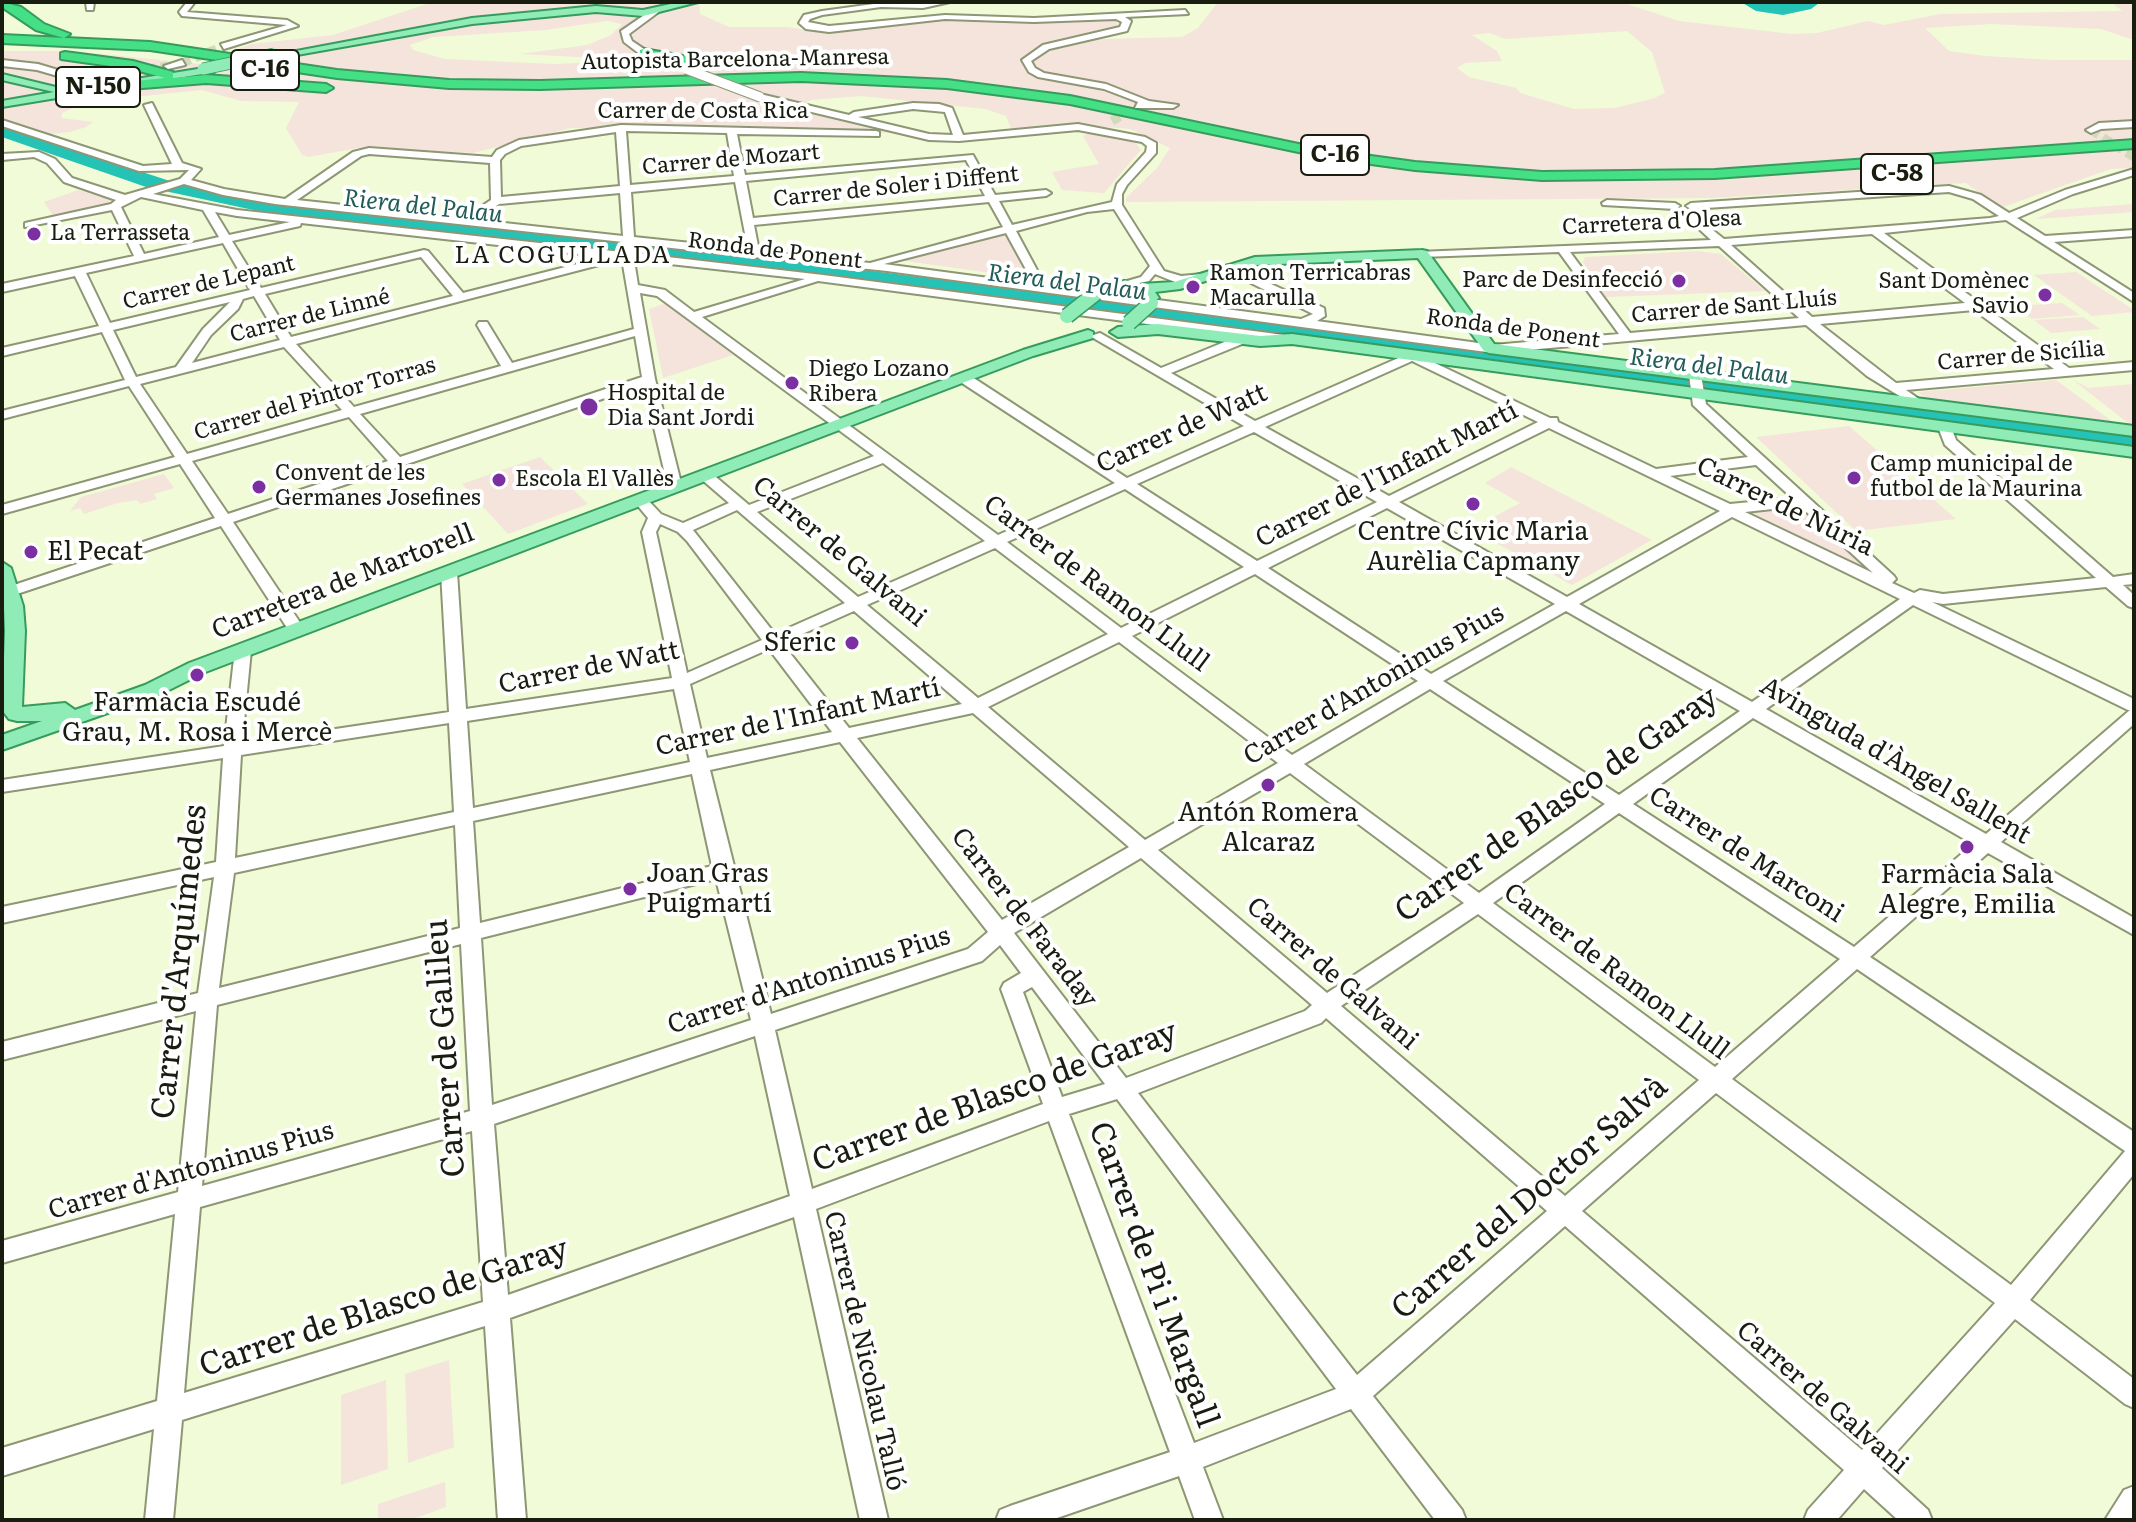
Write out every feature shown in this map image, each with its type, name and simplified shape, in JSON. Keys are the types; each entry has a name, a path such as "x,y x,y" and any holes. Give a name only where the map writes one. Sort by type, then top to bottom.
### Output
{"highway":[{"path":"4,10 54,32 150,46"},
{"path":"2,45 167,71 207,69"},
{"name":"Autopista Barcelona-Manresa","path":"2,45 150,46 337,74 449,84 540,85 801,77 894,80 1000,89 1112,108 1293,148 1377,162 1542,176 1676,181 2134,144"},
{"name":"C-16","path":"2,45 143,52 386,86 529,93"},
{"path":"644,53 683,60 923,77 1000,89"},
{"path":"126,80 144,73 143,68"},
{"path":"126,80 206,79 473,95 529,93"},
{"name":"Autopista Barcelona-Manresa","path":"529,93 752,84 853,85 962,92 1056,106 1300,158 1413,176 1552,186 1676,181 2134,151"},
{"name":"C-58","path":"2039,142 2134,134"},
{"name":"C-58","path":"1676,181 1726,167 2134,134"},
{"name":"C-58","path":"1676,181 2134,158"}],"main road":[{"path":"618,7 664,7 693,2"},
{"name":"N-150","path":"126,80 207,69 454,23 618,7"},
{"name":"N-150","path":"2,101 73,93 167,71"},
{"path":"10,82 73,93"},
{"path":"10,82 2,101 73,93"},
{"path":"10,82 21,97 28,98 40,92 40,87"},
{"path":"1422,254 1491,348"},
{"name":"Carretera d'Olesa","path":"1121,329 1150,296 1255,261 1422,254"},
{"path":"1050,346 1066,322 1096,293 1119,285 1150,296"},
{"path":"1066,322 1072,331 1092,336"},
{"name":"Ronda de Ponent","path":"1092,336 1121,329 1158,329 1243,339 1292,339 1412,356 1919,404 2134,431"},
{"name":"Carretera de Martorell","path":"10,709 56,712 196,668 1050,346 1092,336"},
{"name":"Ronda de Ponent","path":"1491,348 1696,384 1731,399 2134,452"},
{"path":"2,568 15,631 10,709 14,730 2,743"},
{"name":"Carretera de Martorell","path":"2,743 152,690 196,668"}],"street":[{"path":"191,2 183,12 185,14 283,22 294,26 224,46"},
{"path":"946,2 923,6 881,5 822,13 807,17 803,23 809,27 829,29 945,17 1034,20 1165,10 1185,12"},
{"path":"618,7 633,18 624,33"},
{"path":"624,33 664,7"},
{"path":"1099,7 1127,21 1127,26 1119,31 1046,47 1026,60 1032,70 1041,75 1106,87 1143,100 1140,104 1173,105"},
{"path":"624,33 628,42 644,53 760,97 830,115 870,120 920,135 985,140 1063,127 1105,130 1141,139 1153,148 1122,184 1116,198 1117,205 1157,270 1173,279 1194,279"},
{"path":"2,63 38,67 68,76 126,80"},
{"path":"167,71 182,63"},
{"path":"149,105 178,166"},
{"path":"870,120 913,106 939,107 949,110 964,137"},
{"path":"1105,130 1112,121"},
{"path":"2,123 143,169 178,166 196,169 179,182 120,203 29,225"},
{"path":"2091,130 2099,126 2134,124"},
{"path":"621,128 628,247 634,288 649,379 675,487"},
{"name":"Carrer de Costa Rica","path":"495,160 501,152 519,143 546,136 621,128 920,135"},
{"path":"731,130 754,253"},
{"path":"985,140 969,157 1011,227 1040,284"},
{"path":"2,142 51,161 68,180 120,203 141,258"},
{"path":"288,202 357,154 378,150 495,160 496,201 424,253 461,298"},
{"path":"2,157 28,153"},
{"name":"Carrer de Mozart","path":"496,201 969,157"},
{"name":"Carretera d'Olesa","path":"1422,254 1719,243 2007,218 2069,192 2134,174"},
{"name":"Ronda de Ponent","path":"179,182 288,202 465,222 628,247 680,261 826,277 1292,339"},
{"path":"1607,203 1675,206 1691,210 1949,189 1969,194 2134,298"},
{"name":"Ronda de Ponent","path":"148,193 207,208 447,235 754,253 860,267 915,268 1040,284 1119,285"},
{"name":"Carrer de Soler i Diffent","path":"750,222 1046,193"},
{"path":"692,316 1011,227 1117,205"},
{"path":"207,208 288,343 397,462"},
{"path":"1691,210 1719,243 1809,321 1919,404"},
{"path":"2,288 312,220"},
{"path":"1872,229 2065,371"},
{"path":"2043,239 2134,233"},
{"name":"Carrer de Linné","path":"2,415 461,298 628,247"},
{"path":"1563,250 1627,337"},
{"name":"Carrer de Lepant","path":"2,352 424,253"},
{"path":"634,288 643,282 642,275 649,268 680,261"},
{"name":"Ronda de Ponent","path":"887,268 1491,348"},
{"path":"1229,268 1320,311 1319,316 1303,323"},
{"path":"1119,285 1145,279 1157,270"},
{"path":"1150,296 1157,270"},
{"path":"79,271 132,381 297,630"},
{"name":"Ronda de Ponent","path":"877,286 913,298 1043,315 1066,322"},
{"name":"Carrer de Ramon Llull","path":"634,288 661,293 841,424 2134,1395"},
{"path":"181,369 207,332 234,306 238,297"},
{"path":"637,307 671,301"},
{"name":"Carrer de Sant Lluís","path":"1491,348 1977,306"},
{"path":"483,325 509,368"},
{"name":"Avinguda d'Àngel Sallent","path":"1121,329 1131,354"},
{"name":"Carrer del Pintor Torras","path":"2,510 641,331"},
{"name":"Avinguda d'Àngel Sallent","path":"1092,336 1131,354 2134,927"},
{"path":"1162,372 1243,339"},
{"name":"Carrer de Núria","path":"1412,356 1907,595 1944,606 2134,706"},
{"name":"Carrer de Watt","path":"2,786 681,682 1412,356"},
{"name":"Carrer de Sicília","path":"1893,387 2134,366"},
{"name":"Carrer de Marconi","path":"964,378 1855,958 2134,1145"},
{"path":"8,592 649,379"},
{"path":"1696,384 1700,405 1907,595"},
{"name":"Carrer de Sicília","path":"1911,386 1907,394 1919,404"},
{"path":"1714,416 1717,404 1731,399"},
{"name":"Carrer de l'Infant Martí","path":"2,915 975,707 1392,503 1552,421"},
{"path":"1945,427 1950,442 2134,603"},
{"path":"683,529 885,457"},
{"path":"1657,473 1760,460"},
{"name":"Carrer de Galvani","path":"705,475 1326,1005 1918,1520"},
{"path":"640,500 656,517"},
{"path":"1729,509 1804,501"},
{"name":"Carrer d'Antoninus Pius","path":"2,1252 482,1118 975,955 1003,934 1012,923 1726,514 1729,509"},
{"name":"Carrer de Faraday","path":"656,517 683,529 985,916 1003,934 1452,1520"},
{"name":"Carrer de Nicolau Talló","path":"656,517 649,532 699,765 764,1027 874,1520"},
{"name":"Carrer de Galileu","path":"449,572 482,1118 512,1520"},
{"path":"1944,606 2134,579"},
{"name":"Carrer de Blasco de Garay","path":"2,1462 498,1310 1313,1017 1326,1005 1480,902 1754,710 1907,595"},
{"name":"Carrer d'Arquímedes","path":"159,1520 207,1002 225,865 232,752 243,650"},
{"name":"Carrer del Doctor Salvà","path":"1010,1520 1186,1460 1354,1395 2134,715"},
{"path":"2,1051 723,870"},
{"name":"Carrer de Pi i Margall","path":"1034,976 1011,989 1209,1520"},
{"path":"1818,1520 2013,1302 2134,1157"},
{"path":"2119,1520 2134,1500"}],"shaded area":[{"path":"433,2 699,2 700,14 729,27 788,27 820,32 942,19 1036,22 1115,19 1119,26 1095,35 1103,39 1182,37 1198,28 1218,2 1621,2 1679,21 1792,34 1817,33 1868,21 1884,25 1940,14 2122,11 2111,2 2134,2 2134,40 2101,29 1991,24 1925,28 1949,51 2053,60 2134,60 2134,168 2111,169 2000,208 1966,183 1712,198 1126,202 1126,198 1157,168 1170,148 1130,129 1081,125 1011,129 1006,116 985,109 861,96 811,100 791,109 890,133 756,128 571,128 473,153 358,148 308,157 302,155 286,128 299,102 241,101 202,90 134,97 73,108 62,113 61,118 93,122 70,132 32,136 2,126 2,51 72,51 200,64 251,44 333,35","holes":["607,21 622,24 611,35 587,45 520,54 598,58 603,60 601,62 553,64 445,59 413,50 410,45 433,37 546,30","1627,31 1652,52 1665,93 1614,108 1574,109 1520,93 1516,88 1469,77 1457,68 1465,63 1502,61 1497,51 1472,35 1490,33 1505,39"]},
{"path":"1089,133 1135,142 1141,150 1104,193 1062,190 1052,172 1099,164 1083,136"},
{"path":"78,190 111,200 103,207 54,217 44,202"},
{"path":"2134,204 2134,212 2036,219 2055,210"},
{"path":"1006,233 1027,278 905,261 905,260"},
{"path":"1697,251 1721,254 1765,291 1606,297 1583,262 1585,257"},
{"path":"2076,272 2134,312 2092,316 2034,275"},
{"path":"2062,303 2080,315 2032,319 2015,306"},
{"path":"664,304 672,306 733,355 663,378 649,309"},
{"path":"2083,317 2100,329 2051,333 2034,320"},
{"path":"2072,379 2088,388 2134,384 2134,424 2128,423"},
{"path":"2056,380 2113,422 1926,399 1918,392"},
{"name":"Camp municipal de futbol de la Maurina","path":"1849,426 1956,519 1856,531 1756,437"},
{"path":"540,457 588,504 508,534 462,484"},
{"path":"1511,467 1652,540 1572,585 1471,529 1520,503 1485,483"},
{"path":"164,474 174,488 154,494 157,499 140,504 137,500 118,503 84,514 80,508 70,511 81,497"},
{"path":"1802,506 1884,579 1747,510"},
{"path":"449,1360 454,1447 408,1463 405,1374"},
{"path":"386,1380 388,1469 341,1485 341,1395"},
{"path":"445,1482 446,1507 410,1520 378,1520 378,1504"}],"water":[{"path":"1741,2 1819,3 1811,9 1783,15 1756,11"},
{"name":"Riera del Palau","path":"2,126 182,185 270,203 833,266 1188,311 2134,436 2134,447 854,278 258,211 146,187 2,137"}],"tunnel":[{"path":"182,63 224,46"},
{"path":"119,74 168,66"},
{"path":"1112,121 1138,106"},
{"path":"2091,130 2134,157"}],"place":[{"name":"La Terrasseta","path":"34,234"},
{"name":"Parc de Desinfecció","path":"1679,281"},
{"name":"Ramon Terricabras Macarulla","path":"1193,287"},
{"name":"Sant Domènec Savio","path":"2045,295"},
{"name":"Diego Lozano Ribera","path":"792,383"},
{"name":"Hospital de Dia Sant Jordi","path":"589,407"},
{"name":"Camp municipal de futbol de la Maurina","path":"1854,478"},
{"name":"Escola El Vallès","path":"499,480"},
{"name":"Convent de les Germanes Josefines","path":"259,487"},
{"name":"Centre Cívic Maria Aurèlia Capmany","path":"1473,504"},
{"name":"El Pecat","path":"31,552"},
{"name":"Sferic","path":"852,643"},
{"name":"Farmàcia Escudé Grau, M. Rosa i Mercè","path":"197,675"},
{"name":"Antón Romera Alcaraz","path":"1268,785"},
{"name":"Farmàcia Sala Alegre, Emilia","path":"1967,847"},
{"name":"Joan Gras Puigmartí","path":"630,889"}],"district":[{"name":"LA COGULLADA","path":"563,256"}]}
